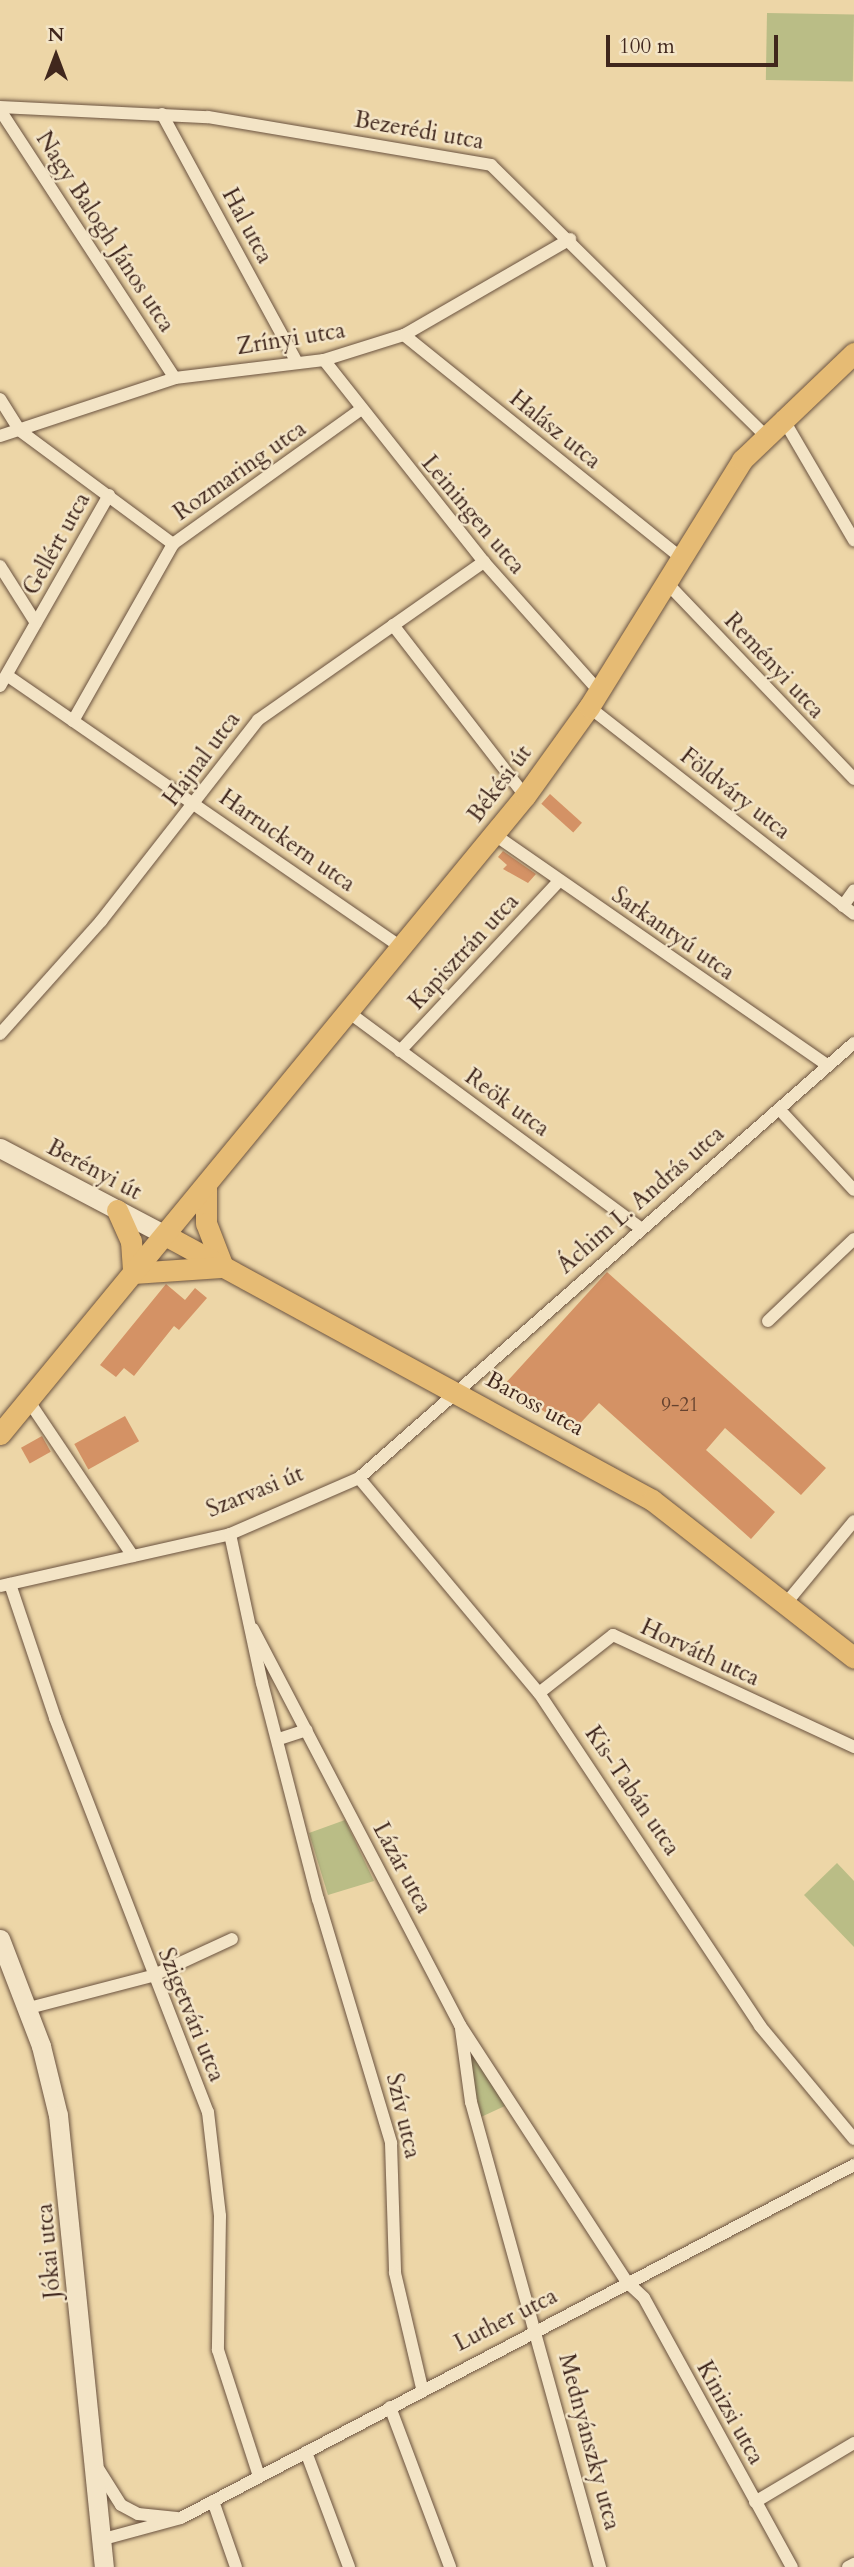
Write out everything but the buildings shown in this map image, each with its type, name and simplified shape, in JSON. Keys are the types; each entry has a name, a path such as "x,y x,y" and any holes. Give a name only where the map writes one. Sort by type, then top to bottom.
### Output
{"main road":[{"name":"Békési út","path":"165,1235 351,1014 525,796 594,699 721,487 764,434 854,353"},
{"name":"Berényi út","path":"0,1148 165,1235"},
{"path":"133,1273 223,1267 206,1223 205,1187"},
{"path":"117,1210 131,1241 133,1273"},
{"path":"0,1434 165,1235"},
{"name":"Baross utca","path":"165,1235 652,1500 787,1602 854,1658"},
{"name":"Jókai utca","path":"2,1947 29,2008 60,2126 104,2567"}],"street":[{"name":"Bezerédi utca","path":"0,108 162,114 486,163 502,171 764,434"},
{"name":"Nagy Balogh János utca","path":"0,108 175,378"},
{"name":"Hal utca","path":"162,114 295,359"},
{"name":"Zrínyi utca","path":"0,436 175,378 295,359 324,360 404,335 570,239"},
{"name":"Halász utca","path":"404,335 680,557"},
{"name":"Leiningen utca","path":"324,360 359,411 594,699"},
{"path":"0,399 19,430 173,544"},
{"name":"Rozmaring utca","path":"73,721 173,544 359,411"},
{"path":"782,417 854,540"},
{"name":"Gellért utca","path":"4,681 109,495"},
{"name":"Hajnal utca","path":"0,1034 195,803 258,720 484,562"},
{"path":"0,566 36,623"},
{"name":"Reményi utca","path":"665,581 854,779"},
{"path":"393,625 525,796"},
{"name":"Harruckern utca","path":"4,681 73,721 404,948"},
{"name":"Földváry utca","path":"594,699 848,910"},
{"name":"Sarkantyú utca","path":"495,835 828,1066"},
{"name":"Kapisztrán utca","path":"400,1051 559,881"},
{"path":"848,910 854,890"},
{"name":"Reök utca","path":"351,1014 639,1227"},
{"name":"Áchim L. András utca","path":"457,1392 639,1227 854,1044"},
{"path":"779,1109 854,1190"},
{"path":"768,1321 854,1239"},
{"name":"Szarvasi út","path":"3,1584 230,1534 359,1478 457,1392"},
{"path":"28,1400 133,1556"},
{"name":"Kis-Tabán utca","path":"359,1478 539,1693 761,2026 854,2139"},
{"path":"787,1602 854,1521"},
{"name":"Lázár utca","path":"230,1534 318,1899"},
{"name":"Szigetvári utca","path":"3,1584 152,1976 208,2112 220,2216 218,2350 259,2476"},
{"name":"Lázár utca","path":"253,1629 460,2025 627,2282"},
{"name":"Horváth utca","path":"539,1693 614,1635 854,1747"},
{"path":"279,1739 307,1730"},
{"name":"Szív utca","path":"318,1899 391,2143 395,2273 422,2388"},
{"path":"29,2008 152,1976 232,1939"},
{"name":"Lázár utca","path":"460,2025 471,2102 537,2328"},
{"name":"Luther utca","path":"100,2540 181,2518 422,2388 854,2165"},
{"name":"Kinizsi utca","path":"627,2282 643,2298 792,2567"},
{"name":"Mednyánszky utca","path":"537,2328 600,2567"},
{"path":"390,2407 450,2567"},
{"path":"755,2502 854,2443"},
{"path":"306,2452 349,2567"},
{"path":"93,2456 121,2505 138,2514 181,2518"},
{"path":"213,2501 236,2567"},
{"path":"848,2567 854,2564"}],"green space":[{"path":"767,13 854,15 853,82 766,80"},
{"path":"345,1820 374,1881 328,1895 309,1833"},
{"path":"837,1863 854,1881 854,1947 804,1895"},
{"path":"472,2048 507,2105 481,2117 467,2051"}]}
